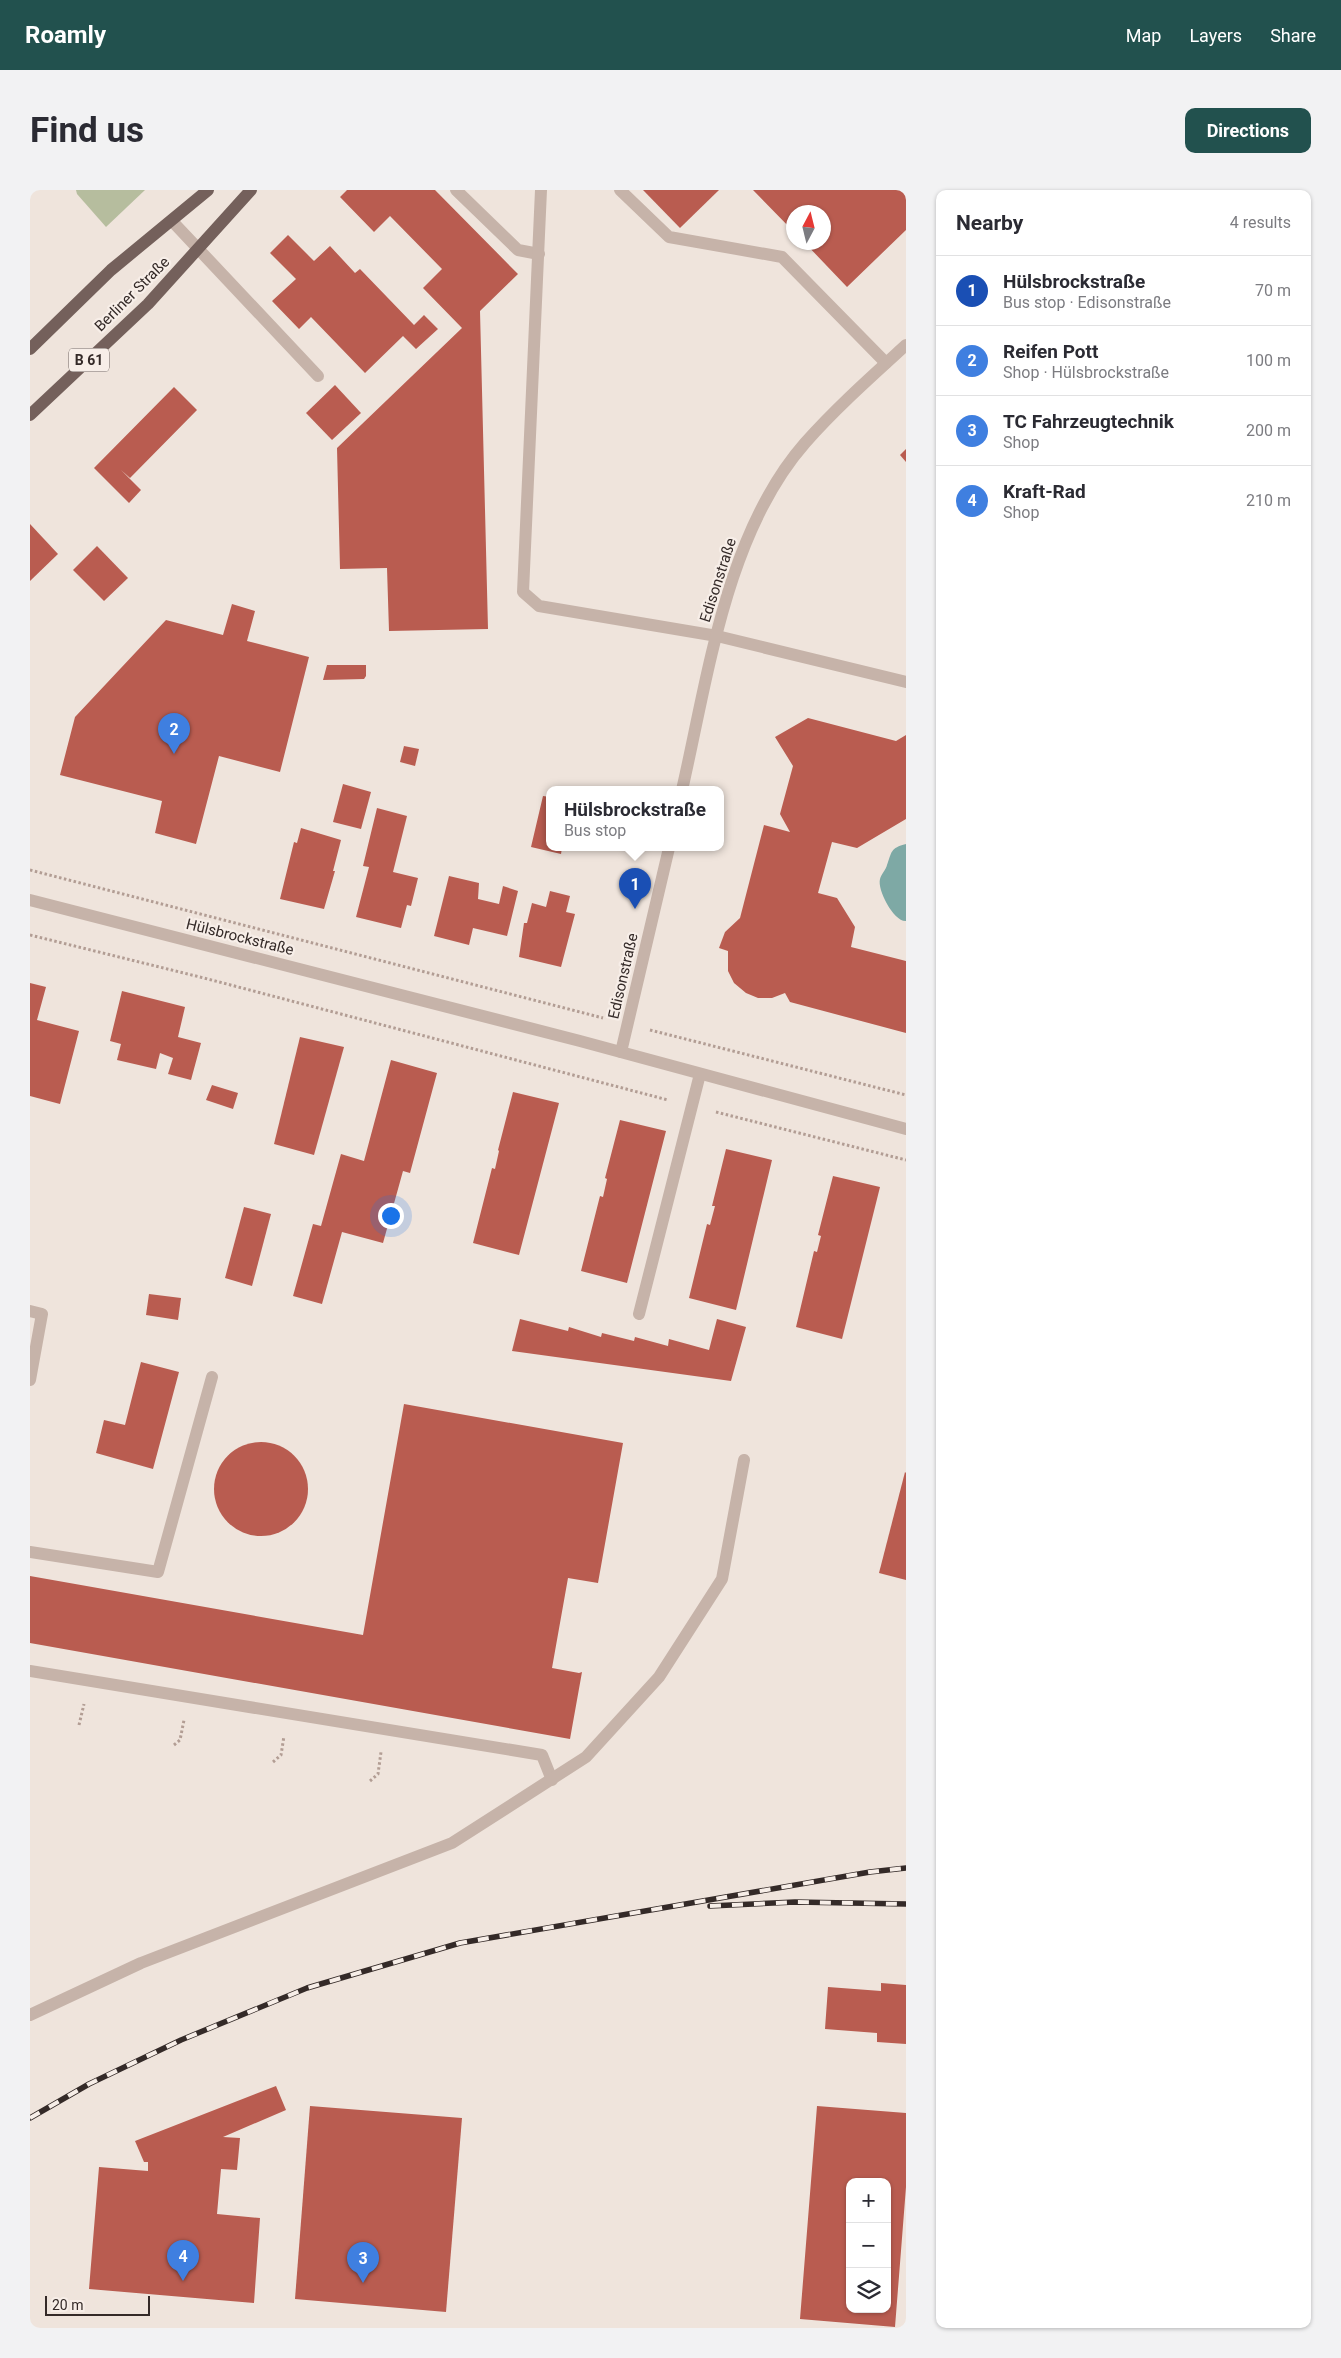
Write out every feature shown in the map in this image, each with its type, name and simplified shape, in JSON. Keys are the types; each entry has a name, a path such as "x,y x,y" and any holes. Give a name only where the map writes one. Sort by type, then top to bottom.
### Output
{"main road":[{"name":"Berliner Straße","path":"30,349 110,270 208,190"},
{"name":"Berliner Straße","path":"30,415 148,304 251,190"}],"street":[{"path":"456,190 518,250 539,254"},
{"path":"541,190 523,592 539,606 717,636 906,682"},
{"path":"620,190 668,237 782,257 886,363"},
{"path":"172,221 200,248 318,376"},
{"name":"Edisonstraße","path":"683,786 717,636 739,556 769,495 804,444 906,345"},
{"name":"Edisonstraße","path":"621,1052 668,851"},
{"name":"Hülsbrockstraße","path":"30,900 621,1052 906,1130"},
{"path":"639,1314 700,1074"},
{"path":"30,1311 42,1314 30,1380"},
{"path":"30,1552 158,1572 212,1377"},
{"path":"30,2015 141,1963 452,1843 586,1757 659,1677 722,1579 744,1460"},
{"path":"30,1671 542,1755 552,1780"}],"path":[{"path":"30,870 590,1014"},
{"path":"30,935 204,978 906,1160"},
{"path":"693,1041 906,1095"},
{"path":"571,1074 574,1065"},
{"path":"370,1780 378,1774 384,1729"}],"green space":[{"path":"76,190 145,190 106,227 77,194"}],"water":[{"path":"906,844 906,921 896,916 887,904 880,884 892,851"}],"building":[{"path":"347,190 435,190 518,274 480,311 488,629 389,631 387,568 340,569 337,448 462,328 423,288 442,269 390,216 374,232 340,197"},
{"path":"643,190 719,190 680,228"},
{"path":"753,190 906,190 906,230 847,287 812,250 831,250 831,205 786,205 786,224"},
{"path":"288,235 314,261 330,246 355,273 360,269 414,325 424,315 438,329 416,349 403,336 365,373 311,317 299,329 272,301 296,279 270,253"},
{"path":"335,385 361,413 332,440 306,413"},
{"path":"174,387 197,410 130,478 121,470 141,490 129,503 94,468"},
{"path":"906,449 906,462 900,455"},
{"path":"30,524 58,554 30,581"},
{"path":"97,546 128,578 104,601 73,570"},
{"path":"232,604 255,611 247,641 309,657 280,772 219,756 196,844 155,833 162,801 60,775 75,717 166,620 223,635"},
{"path":"327,665 366,665 366,676 364,679 323,680"},
{"path":"808,718 896,741 906,735 906,819 857,848 832,842 818,893 837,898 855,927 851,947 906,961 906,1033 790,1002 785,993 772,998 758,998 746,993 734,983 728,971 728,951 719,948 725,932 740,918 764,825 790,832 780,814 793,766 775,737"},
{"path":"404,746 419,749 415,766 400,762"},
{"path":"343,784 371,792 361,829 333,822"},
{"path":"543,796 546,796 546,850 531,847"},
{"path":"377,808 407,816 393,872 418,878 411,906 407,905 401,928 356,917 369,867 363,866"},
{"path":"301,828 341,840 333,871 335,871 324,909 280,899 294,842 297,843"},
{"path":"548,851 562,851 561,854"},
{"path":"449,876 479,883 478,899 499,904 503,886 518,891 507,936 473,928 469,945 434,936"},
{"path":"550,891 570,896 566,912 575,914 561,967 519,957 524,923 527,923 532,903 546,907"},
{"path":"30,983 46,987 37,1020 79,1031 60,1104 30,1096"},
{"path":"122,991 185,1007 178,1037 201,1043 191,1080 168,1074 173,1058 160,1053 156,1069 117,1060 121,1044 110,1041"},
{"path":"300,1037 344,1047 314,1155 274,1144"},
{"path":"391,1060 437,1073 410,1173 403,1171 383,1243 342,1232 322,1304 293,1296 313,1224 321,1226 341,1154 364,1161"},
{"path":"212,1085 238,1093 233,1109 206,1100"},
{"path":"513,1092 559,1103 519,1255 473,1243 492,1168 495,1169"},
{"path":"620,1120 666,1131 627,1283 581,1271 600,1196 603,1197 607,1179 605,1178"},
{"path":"726,1149 772,1160 736,1310 689,1298 707,1224 710,1225 715,1206 712,1206"},
{"path":"833,1176 880,1187 842,1339 796,1327 814,1251 817,1252 821,1236 818,1235"},
{"path":"244,1207 271,1214 252,1286 225,1278"},
{"path":"149,1294 181,1298 178,1320 146,1315"},
{"path":"520,1319 568,1331 569,1327 601,1337 602,1333 634,1341 635,1337 668,1346 669,1339 709,1350 717,1319 746,1327 731,1381 512,1351"},
{"path":"141,1362 179,1372 153,1469 96,1453 104,1420 125,1425"},
{"path":"404,1404 623,1443 598,1583 568,1578 552,1668 582,1672 570,1739 30,1643 30,1576 363,1635"},
{"path":"261,1442 279,1445 294,1456 305,1471 308,1489 305,1507 294,1522 279,1533 261,1536 243,1533 228,1522 217,1507 214,1489 217,1471 228,1456 243,1445"},
{"path":"906,1473 906,1580 879,1573"},
{"path":"881,1983 906,1985 906,2044 877,2042 877,2033 825,2029 828,1987 881,1991"},
{"path":"276,2086 286,2110 223,2137 240,2138 237,2170 221,2169 217,2214 260,2218 254,2303 89,2289 99,2167 148,2171 148,2162 144,2162 135,2141"},
{"path":"310,2106 462,2118 446,2312 295,2299"},
{"path":"817,2106 906,2113 906,2187 895,2327 800,2319"}],"railway":[{"path":"30,2118 89,2084 181,2040 307,1988 460,1943 870,1872 906,1868"},
{"path":"710,1906 795,1902 906,1904"}],"place":[{"name":"Reifen Pott","path":"174,754"},
{"name":"Hülsbrockstraße","path":"635,909"},
{"name":"Kraft-Rad","path":"183,2281"},
{"name":"TC Fahrzeugtechnik","path":"363,2283"}]}
